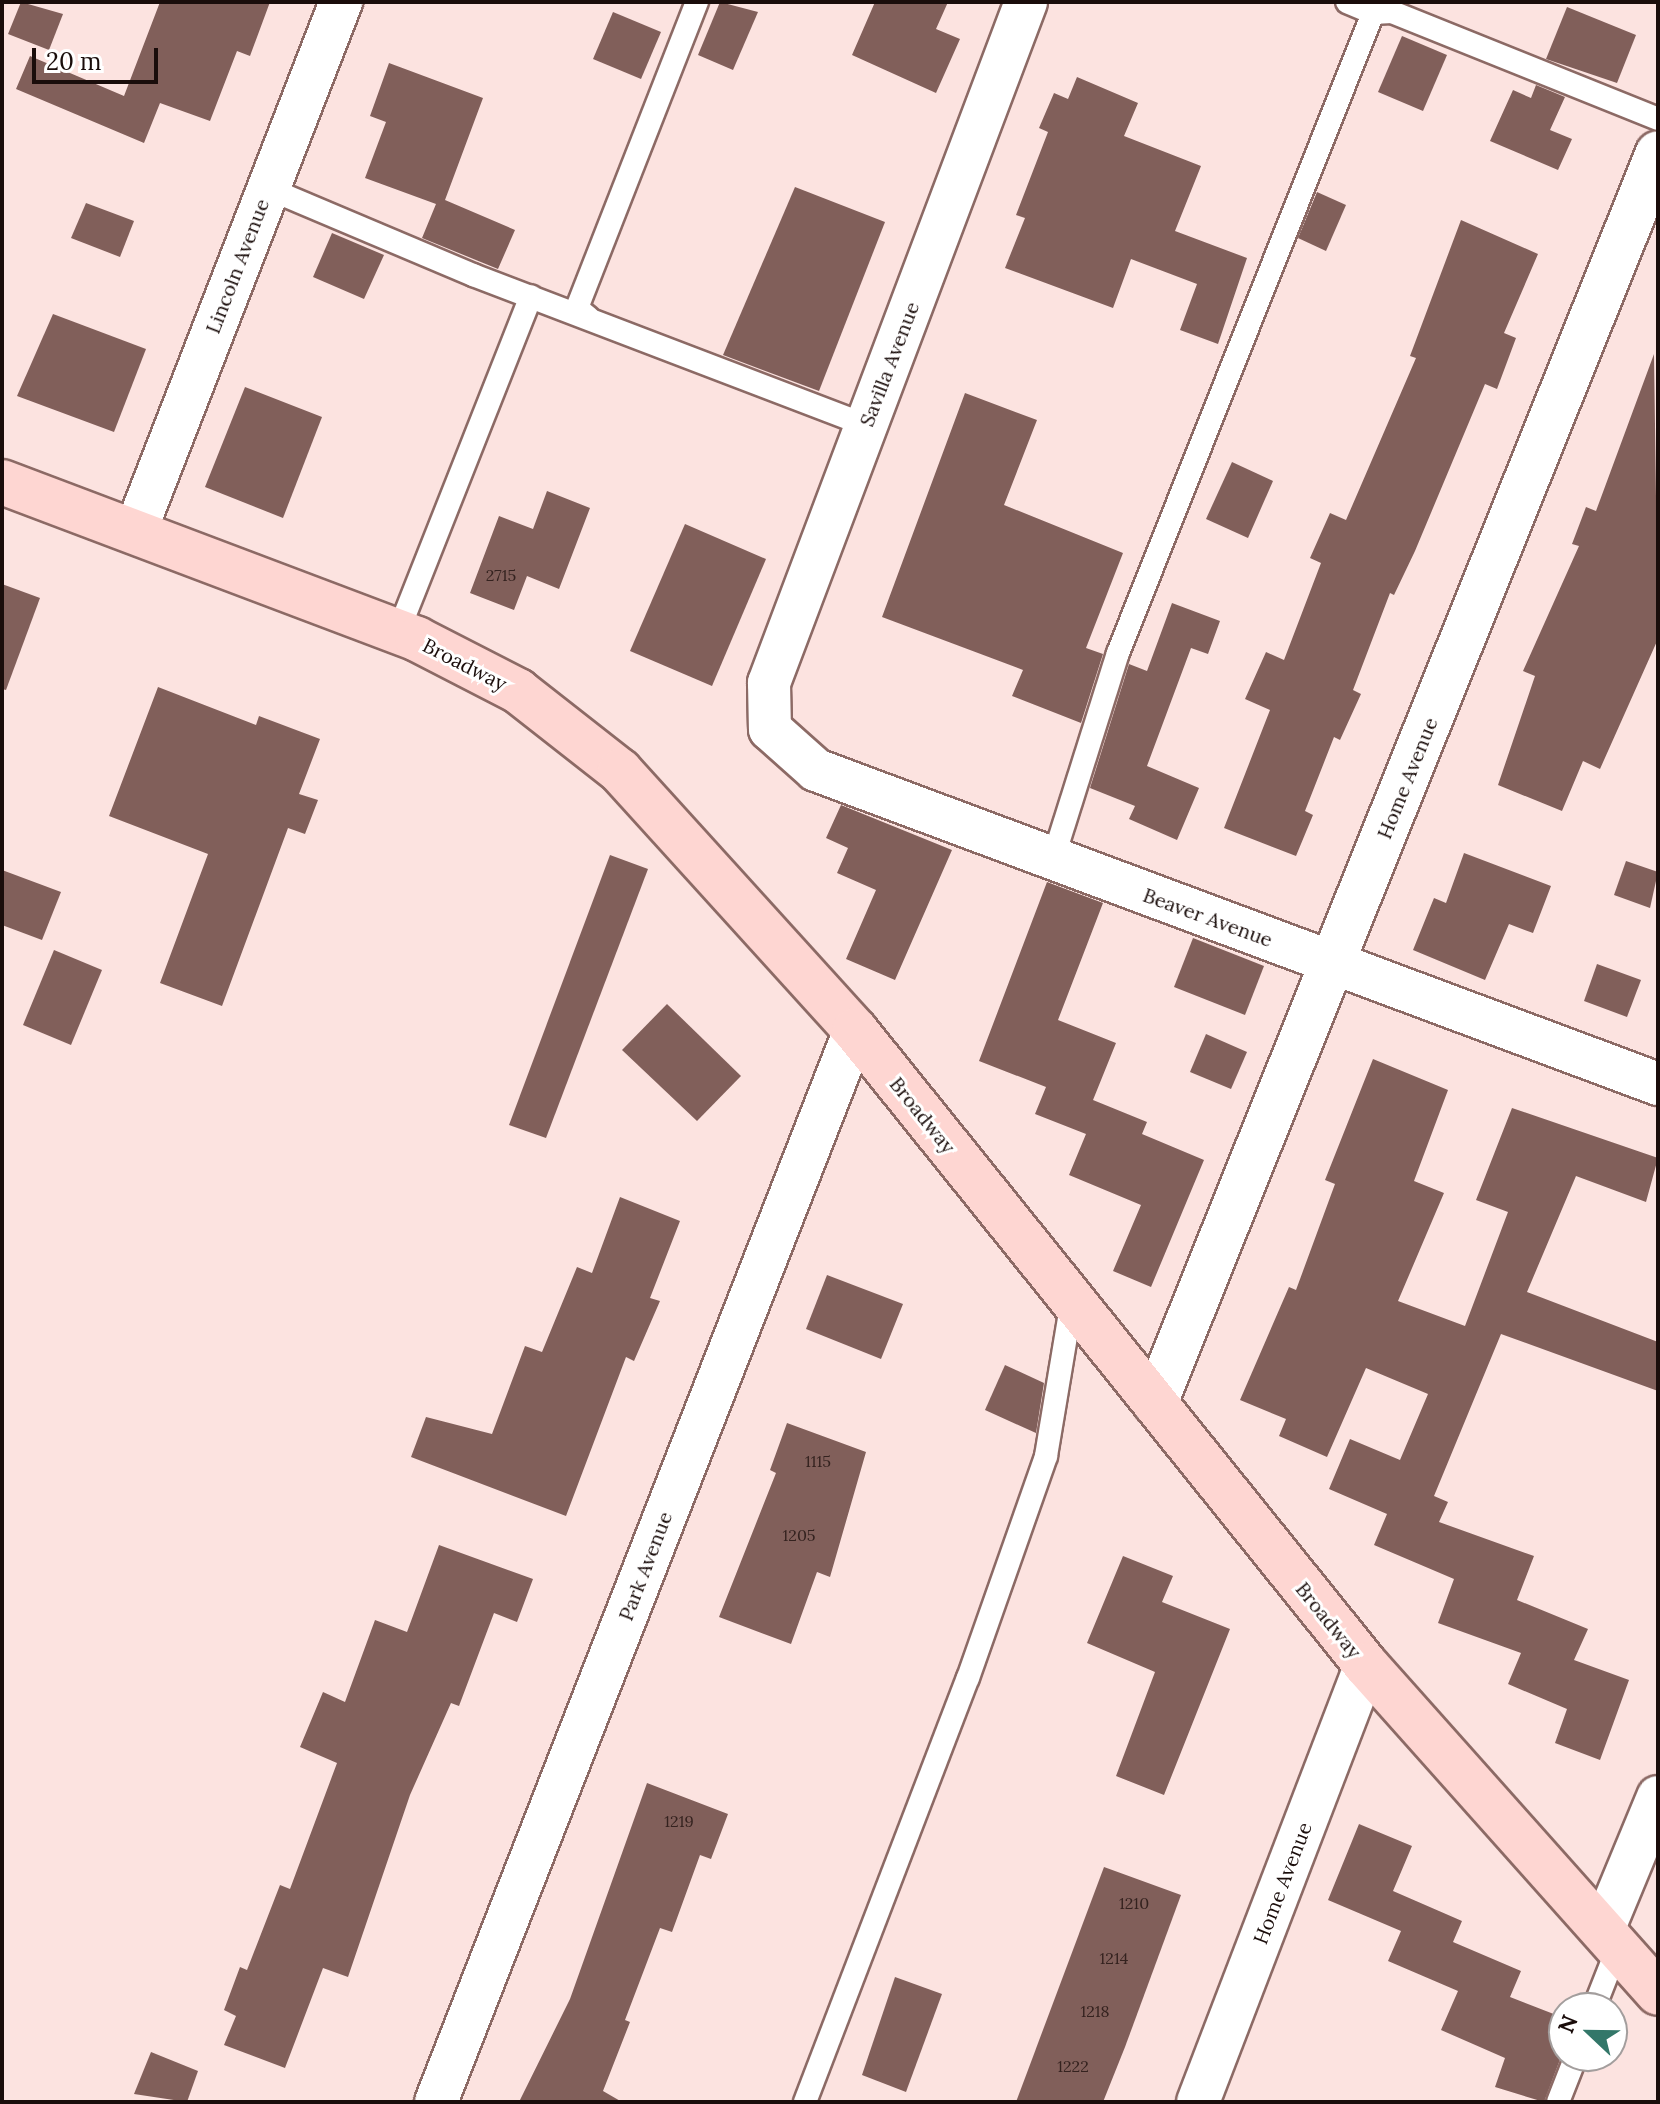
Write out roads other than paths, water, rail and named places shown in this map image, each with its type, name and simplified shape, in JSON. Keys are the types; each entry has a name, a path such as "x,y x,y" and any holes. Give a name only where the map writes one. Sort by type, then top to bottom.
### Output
{"main road":[{"name":"Broadway","path":"2,482 398,632 518,691 620,771 855,1030 1366,1665 1658,1993"}],"street":[{"name":"Lincoln Avenue","path":"135,532 341,2"},
{"name":"Savilla Avenue","path":"770,729 769,683 1026,2"},
{"name":"Home Avenue","path":"1155,1403 1658,153"},
{"name":"Beaver Avenue","path":"770,729 816,770 1658,1084"},
{"name":"Park Avenue","path":"436,2102 855,1030"},
{"name":"Home Avenue","path":"1198,2102 1366,1665"},
{"path":"1610,1938 1658,1797"}],"lane":[{"path":"588,317 577,308 697,2"},
{"path":"1347,2 1373,13 1392,12 1658,119"},
{"path":"1053,859 1118,653 1373,13"},
{"path":"267,188 531,296 866,425"},
{"path":"398,632 531,296"},
{"path":"805,2102 1046,1456 1073,1300"},
{"path":"1598,1992 1610,1938"},
{"path":"1558,2102 1570,2072"}]}
